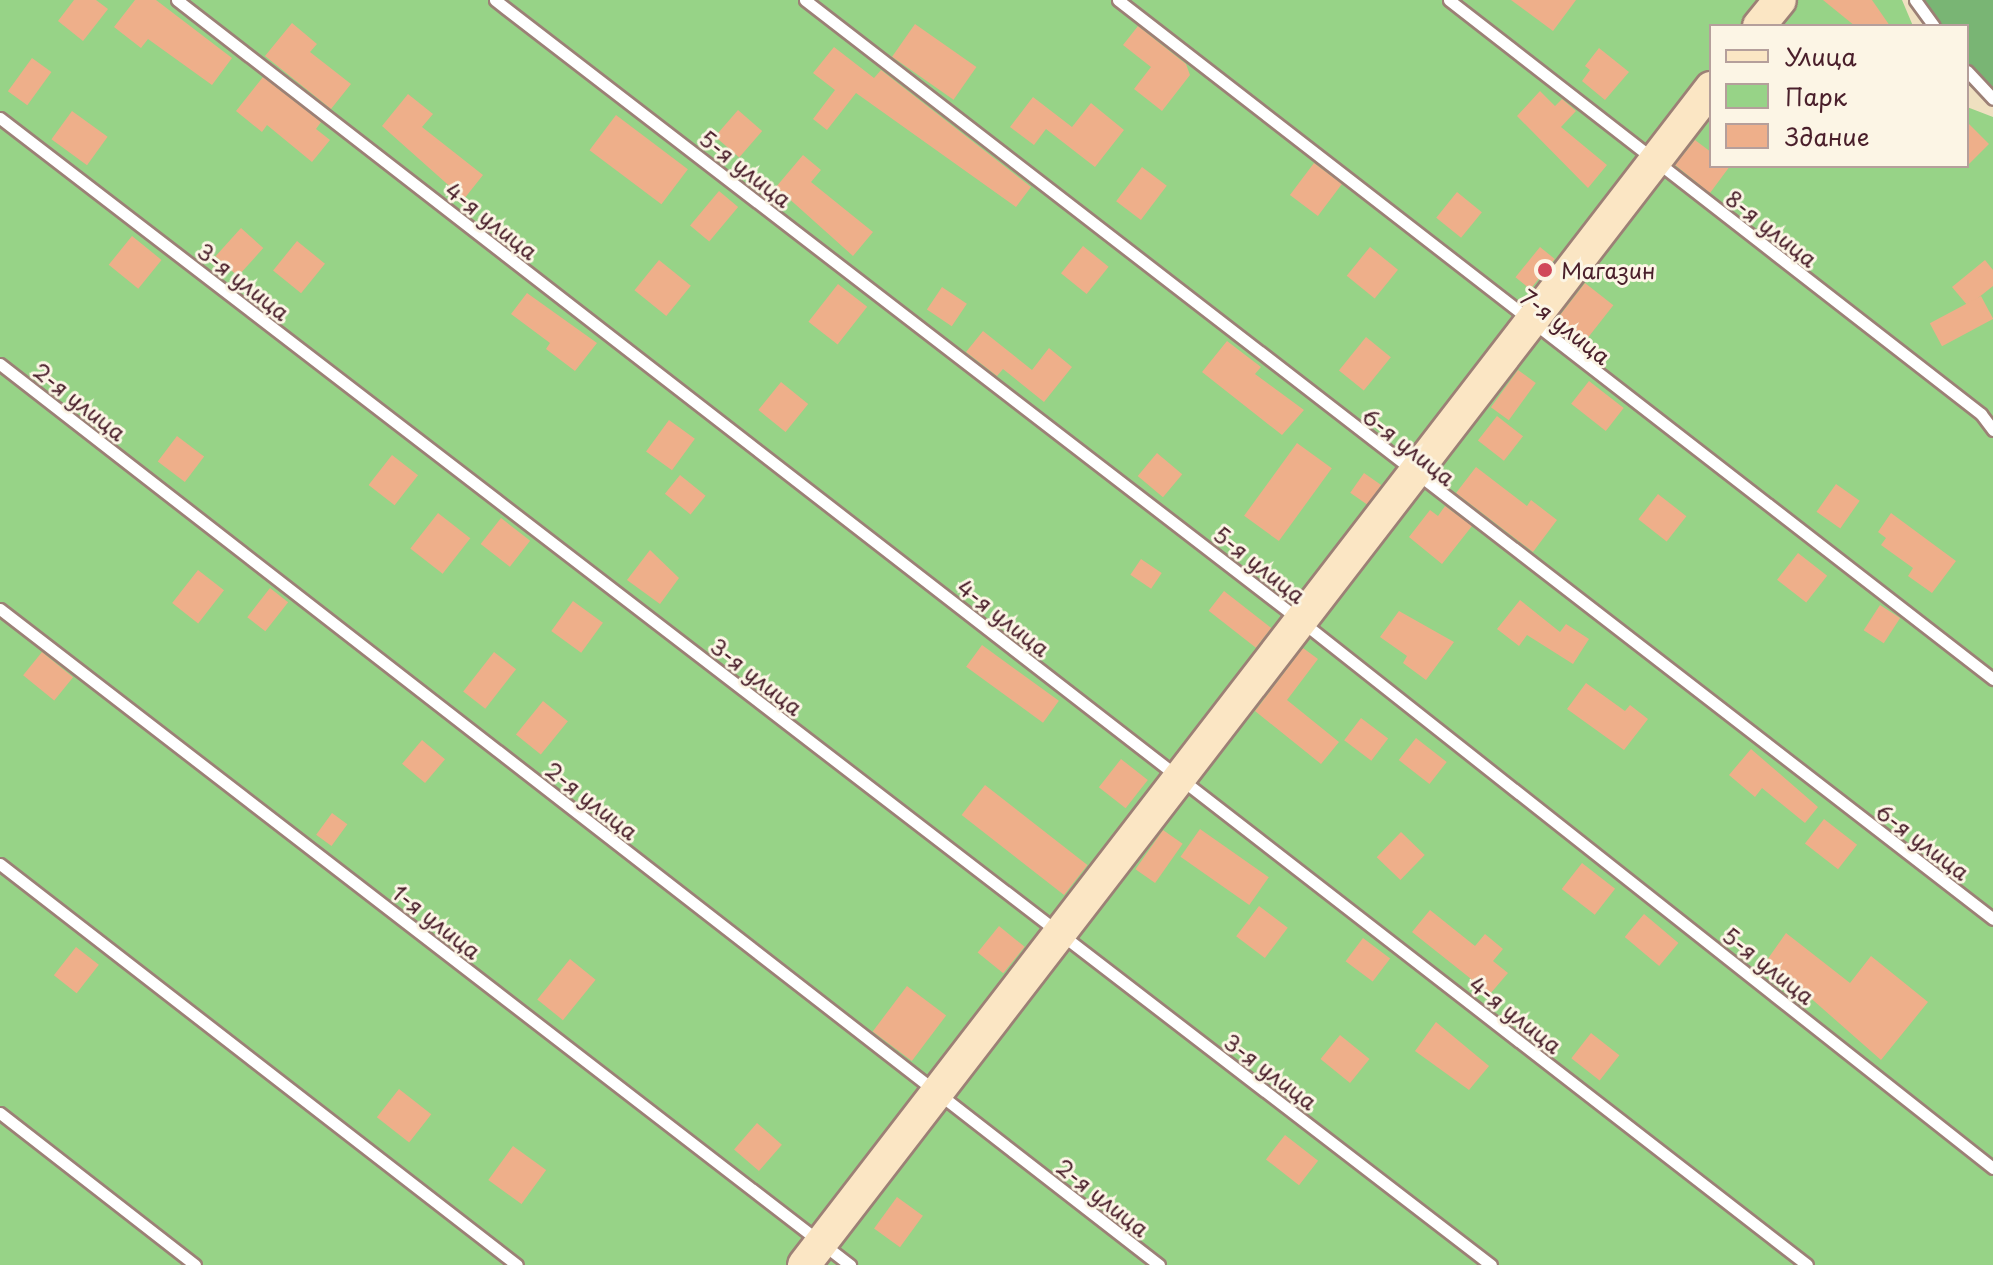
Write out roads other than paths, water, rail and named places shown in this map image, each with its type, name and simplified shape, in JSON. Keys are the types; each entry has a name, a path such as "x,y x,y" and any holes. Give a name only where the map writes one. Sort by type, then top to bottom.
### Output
{"street":[{"path":"813,1254 1709,91"}],"lane":[{"name":"4-я улица","path":"177,0 1807,1265"},
{"name":"5-я улица","path":"495,0 1301,621 1993,1168"},
{"name":"6-я улица","path":"805,0 1413,476 1993,919"},
{"name":"7-я улица","path":"1118,0 1531,325 1993,679"},
{"name":"8-я улица","path":"1449,0 1981,414 1993,430"},
{"path":"1915,0 1933,24"},
{"path":"1969,73 1993,99"},
{"name":"3-я улица","path":"0,118 1491,1265"},
{"name":"2-я улица","path":"0,364 1159,1265"},
{"name":"1-я улица","path":"0,609 813,1254 850,1265"},
{"path":"0,864 517,1265"},
{"path":"0,1113 195,1265"}],"place":[{"name":"Магазин","path":"1545,270"}]}
